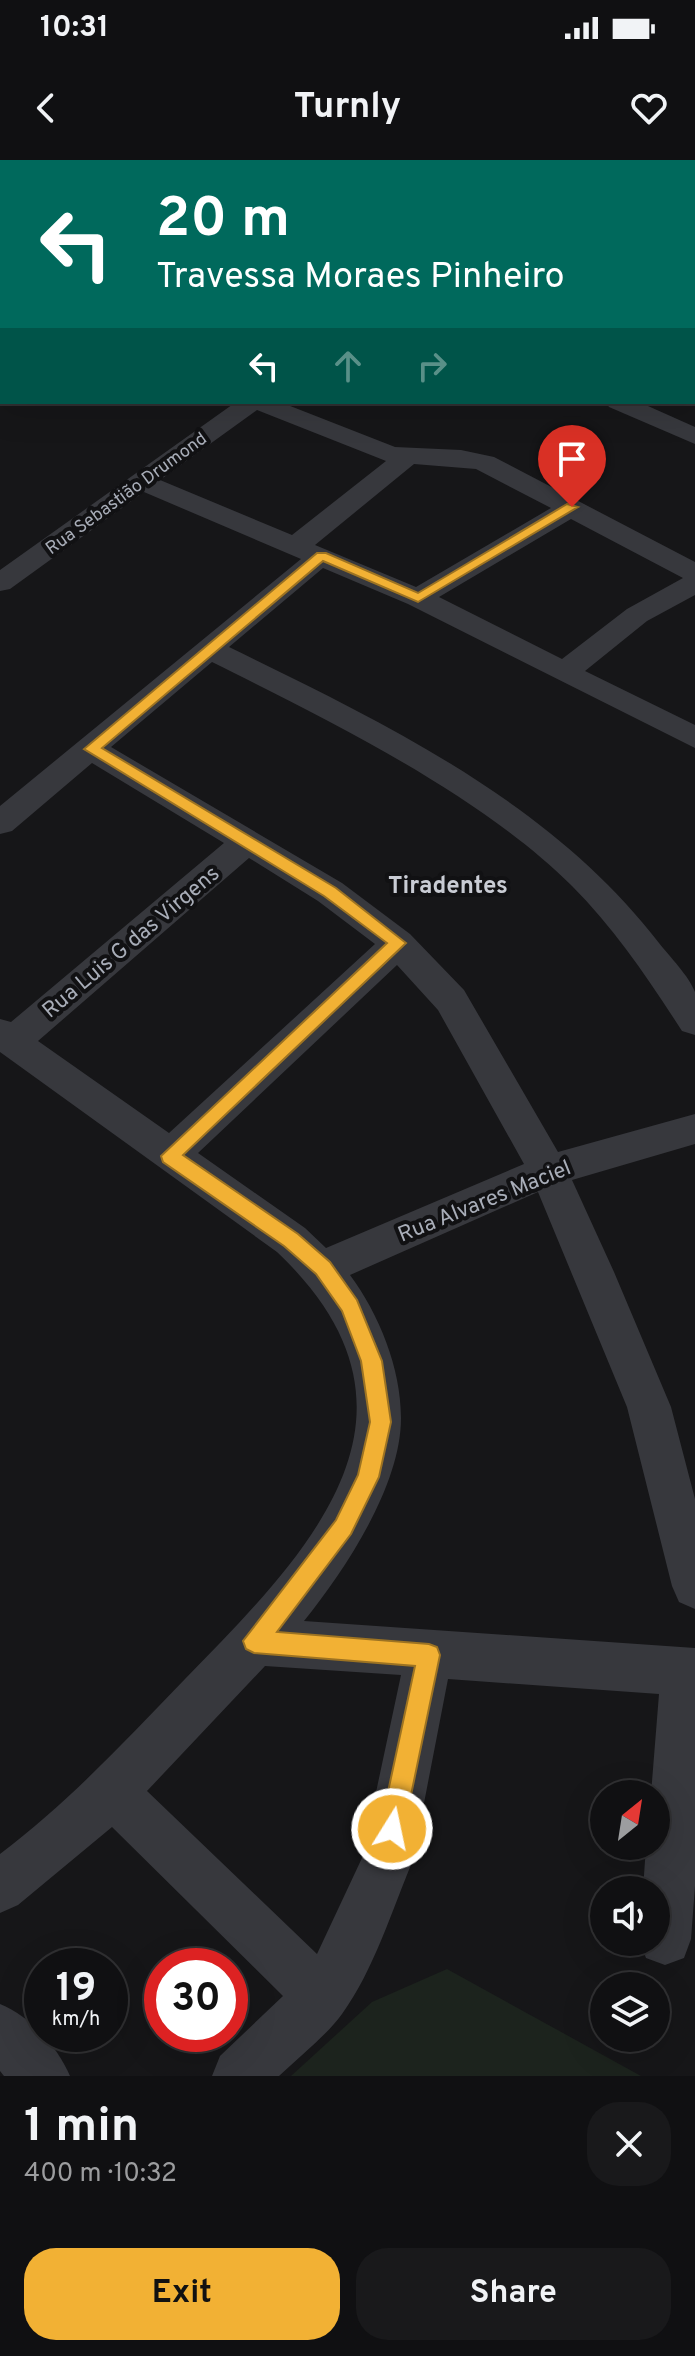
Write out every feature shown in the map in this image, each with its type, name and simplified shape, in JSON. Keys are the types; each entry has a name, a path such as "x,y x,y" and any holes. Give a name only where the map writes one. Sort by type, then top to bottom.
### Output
{"street":[{"name":"Rua Sebastião Drumond","path":"0,583 252,404"},
{"path":"260,404 356,442 407,457 454,455 474,459 695,573"},
{"path":"623,404 695,436"},
{"path":"0,823 211,650 308,551 407,457"},
{"path":"142,482 418,598 695,738"},
{"path":"418,598 572,507"},
{"path":"566,671 637,615 695,583"},
{"path":"211,650 292,689 427,766 490,805 550,848 600,894 667,978 695,1021"},
{"path":"92,749 330,892 398,943 451,1000 548,1171 649,1407 695,1586"},
{"name":"Rua Luis G das Virgens","path":"6,1038 248,841"},
{"path":"170,1156 398,943"},
{"path":"0,1887 84,1819 254,1641 303,1584 344,1527 368,1477 380,1422 372,1361 350,1307 323,1268 291,1240 6,1038"},
{"name":"Rua Alvares Maciel","path":"323,1268 548,1171 695,1129"},
{"path":"254,1641 690,1671 670,1885"},
{"path":"240,2076 322,1996 343,1961 387,1860 429,1655"},
{"path":"111,1791 322,1996"},
{"path":"0,2031 42,2076"}],"shaded area":[{"path":"447,1969 590,2048 590,2052 597,2052 641,2076 291,2076 372,2002"}],"district":[{"name":"Tiradentes","path":"448,885"}],"route":[{"path":"392,1829 429,1655 254,1641 303,1584 344,1527 368,1477 380,1422 372,1361 350,1307 323,1268 291,1240 170,1156 398,943 330,892 92,749 321,556 418,598 572,507"}]}
